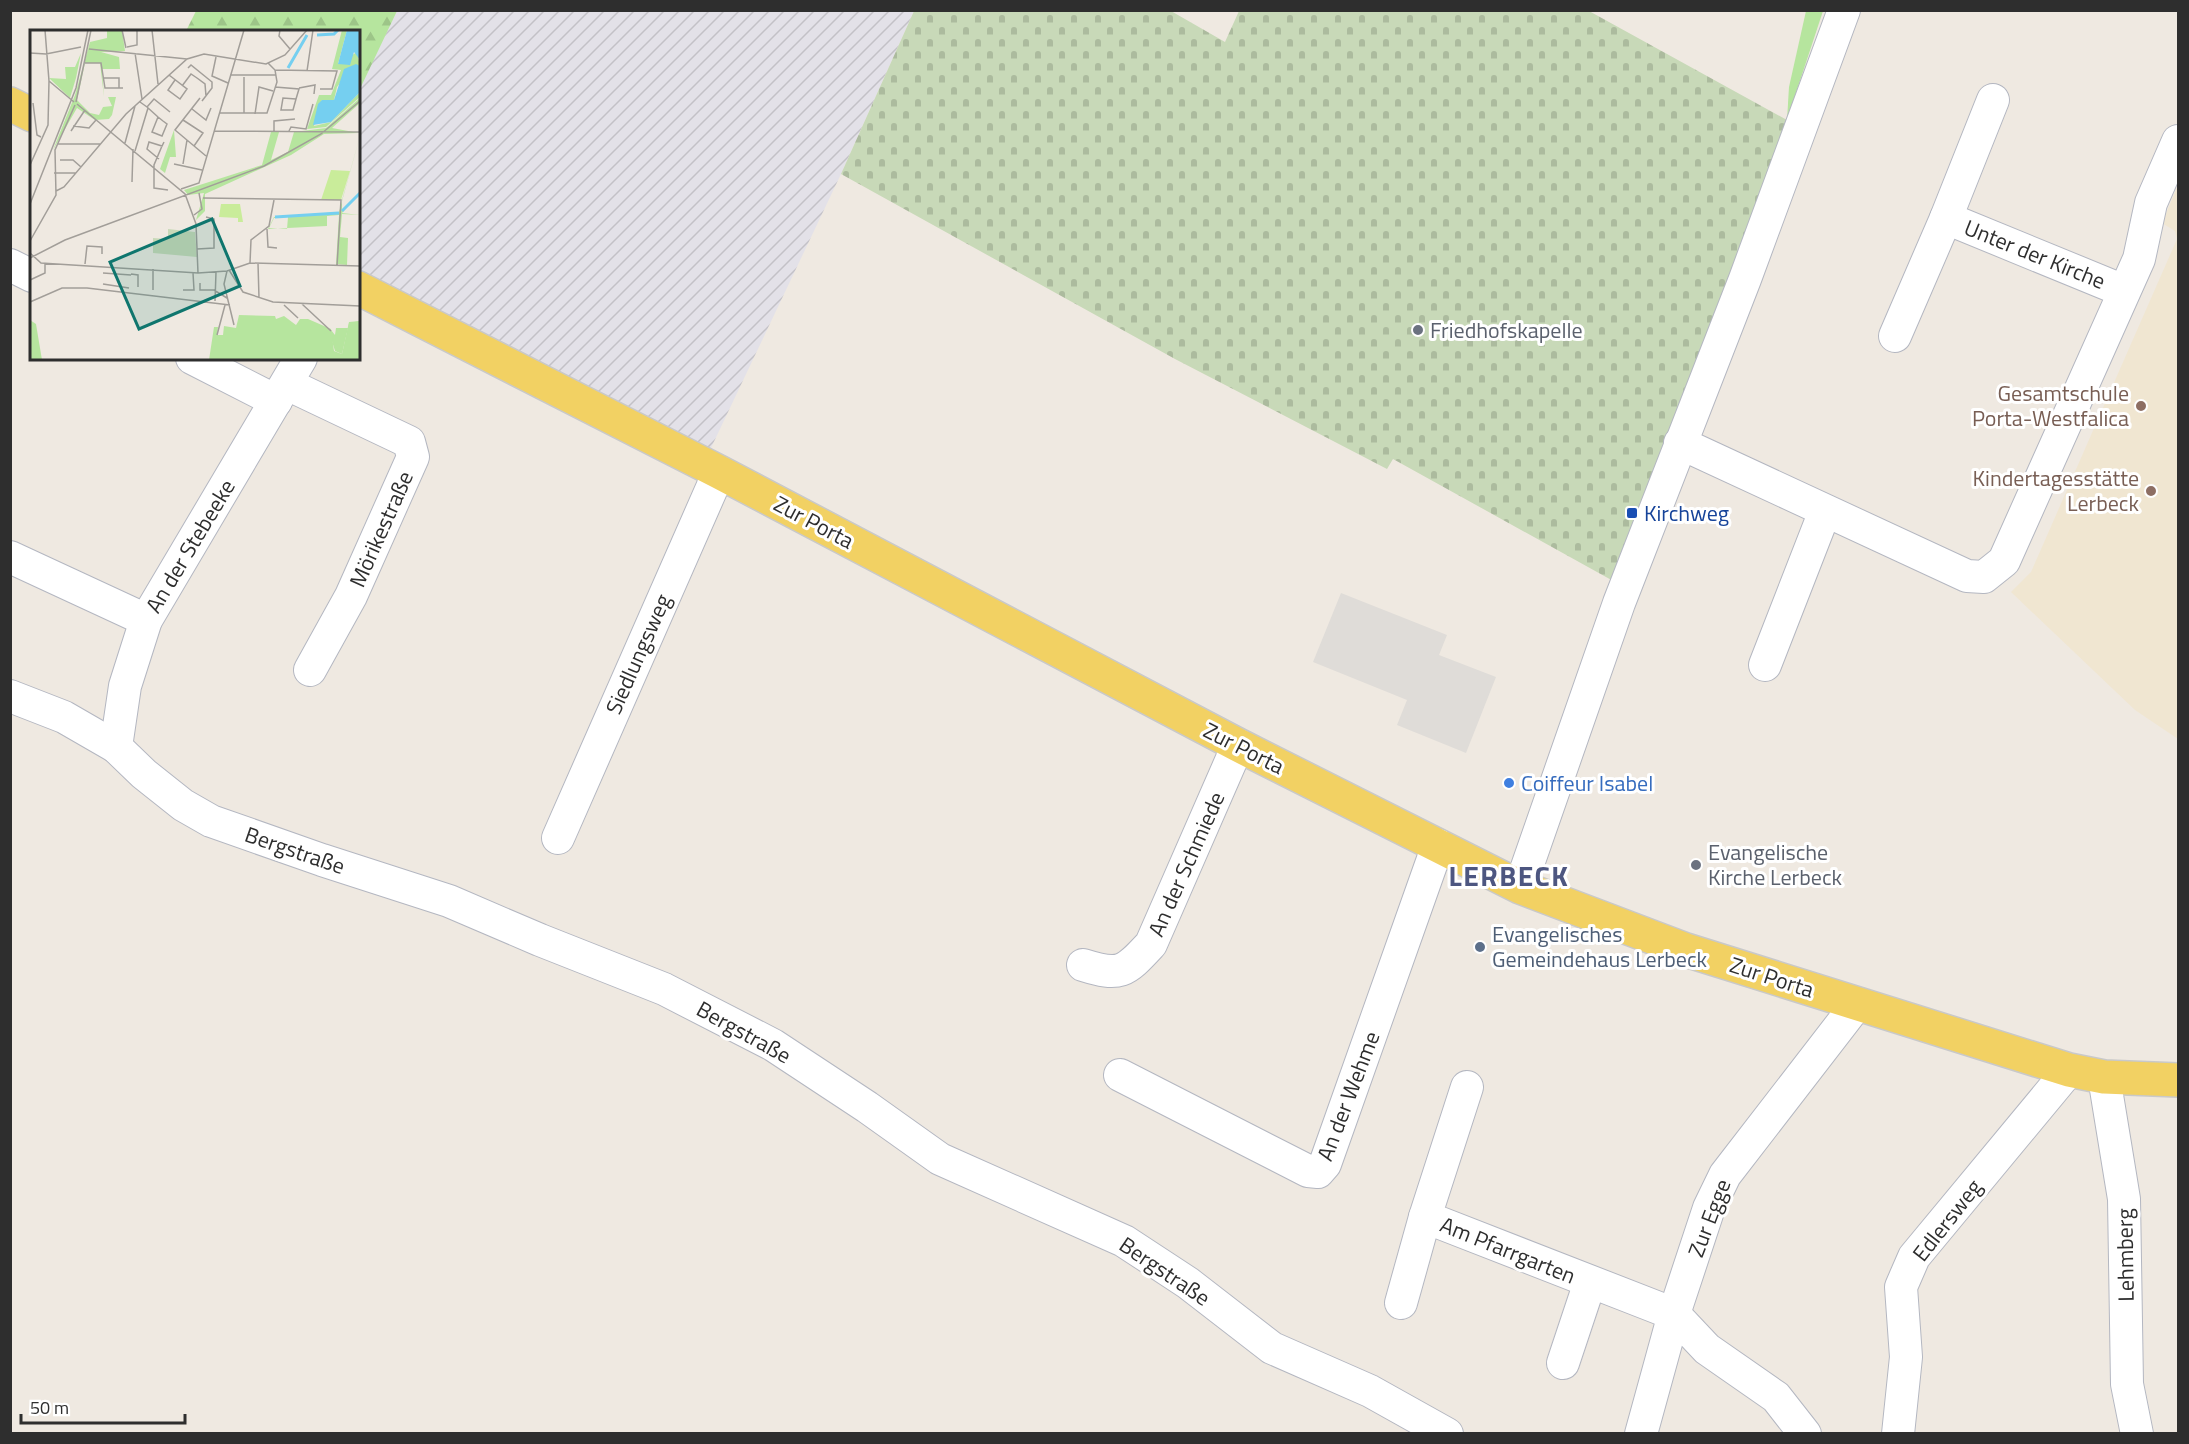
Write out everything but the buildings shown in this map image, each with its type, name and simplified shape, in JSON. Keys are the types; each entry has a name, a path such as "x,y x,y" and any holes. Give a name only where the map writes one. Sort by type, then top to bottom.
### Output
{"main road":[{"path":"10,104 30,114"},
{"name":"Zur Porta","path":"360,289 719,472 1238,745 1520,886 1686,950 2069,1070 2104,1077 2178,1080"}],"street":[{"path":"1520,886 1619,603 1749,268 1844,10"},
{"name":"Unter der Kirche","path":"1895,336 1946,218 1993,100"},
{"name":"Unter der Kirche","path":"1680,443 1967,576 1983,577 2004,561 2139,260 2151,203 2178,141"},
{"name":"Unter der Kirche","path":"1946,218 2124,291"},
{"path":"10,266 30,275"},
{"name":"Mörikestraße","path":"200,360 288,381 409,442 413,457 351,596 310,670"},
{"name":"An der Stebeeke","path":"116,747 125,686 146,620 288,381"},
{"name":"Siedlungsweg","path":"558,838 719,472"},
{"path":"1765,665 1825,511"},
{"path":"10,557 146,620"},
{"name":"Bergstraße","path":"10,696 64,717 116,747 144,774 183,805 211,820 321,860 449,901 664,989 773,1045 940,1159 1124,1241 1188,1283 1272,1348 1370,1391 1399,1421 1447,1434"},
{"name":"An der Schmiede","path":"1083,965 1101,971 1116,972 1132,964 1151,944 1238,745"},
{"name":"An der Wehme","path":"1120,1075 1308,1171 1318,1172 1325,1164 1438,845"},
{"name":"Zur Egge","path":"1641,1434 1674,1314 1709,1208 1725,1174 1857,1004"},
{"name":"Edlersweg","path":"1898,1434 1906,1357 1901,1287 1914,1257 2069,1070"},
{"name":"Lehmberg","path":"2104,1077 2124,1199 2127,1384 2137,1434"},
{"name":"Am Pfarrgarten","path":"1401,1303 1425,1217 1467,1087"},
{"name":"Am Pfarrgarten","path":"1425,1217 1674,1314"},
{"name":"Am Pfarrgarten","path":"1563,1363 1590,1282"},
{"path":"1674,1314 1707,1348 1776,1397 1805,1434"}],"shaded area":[{"path":"397,11 914,11 841,174 710,450 360,275 360,87"},
{"name":"Gesamtschule Porta-Westfalica","path":"2178,185 2178,739 2135,710 2011,592 2031,572 2177,239 2175,231 2162,223"},
{"path":"1341,593 1447,635 1439,655 1496,677 1466,753 1397,725 1407,700 1313,662"}],"green space":[{"path":"196,10 397,11 360,89 360,30 186,30"},
{"path":"914,11 1171,11 1225,42 1239,11 1589,11 1787,120 1615,582 1393,459 1387,469 1175,359 841,174"},
{"path":"1806,11 1823,11 1787,120 1789,87"}],"place":[{"name":"Friedhofskapelle","path":"1418,330"},
{"name":"Gesamtschule Porta-Westfalica","path":"2141,406"},
{"name":"Kindertagesstätte Lerbeck","path":"2151,491"},
{"name":"Kirchweg","path":"1632,513"},
{"name":"Coiffeur Isabel","path":"1509,783"},
{"name":"Evangelische Kirche Lerbeck","path":"1696,865"},
{"name":"Evangelisches Gemeindehaus Lerbeck","path":"1480,947"}],"district":[{"name":"LERBECK","path":"1509,875"}]}
